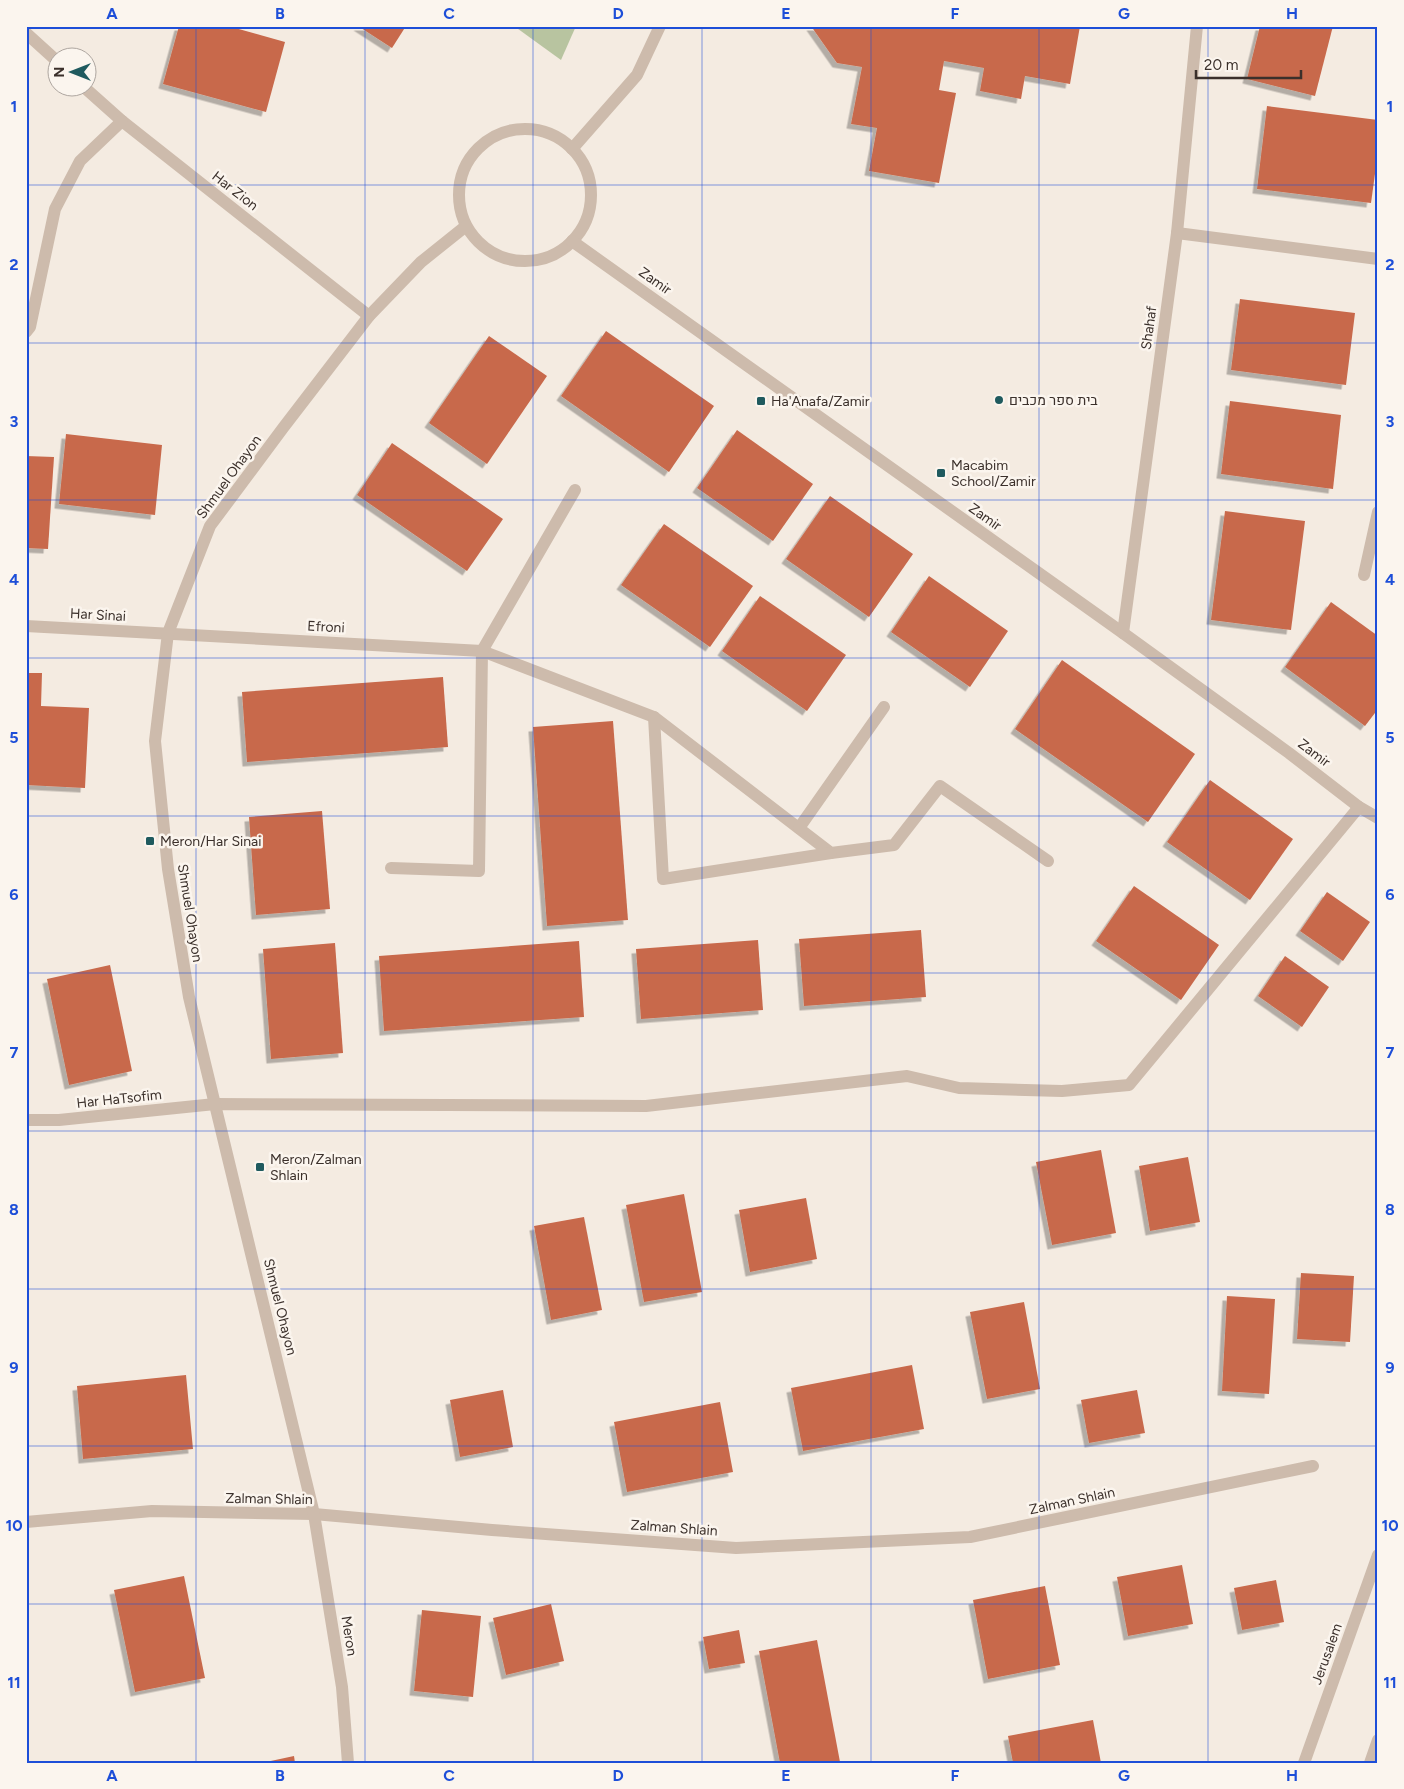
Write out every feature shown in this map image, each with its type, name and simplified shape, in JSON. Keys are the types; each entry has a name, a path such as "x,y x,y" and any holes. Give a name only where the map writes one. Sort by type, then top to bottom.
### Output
{"street":[{"path":"572,149 637,75 660,26"},
{"name":"Shahaf","path":"1123,634 1177,233 1197,26"},
{"path":"26,33 48,53"},
{"name":"Har Zion","path":"96,98 122,121 369,316"},
{"path":"26,332 30,327 55,209 80,161 122,121"},
{"path":"530,129 553,135 572,149 586,170 591,195 586,220 572,241 556,254 536,261 516,261 496,255 479,243 466,226 459,204 460,180 470,158 486,141 507,131 530,129"},
{"name":"Shmuel Ohayon","path":"314,1514 189,997 168,869 155,741 168,634 210,526 369,316 421,262 466,226"},
{"path":"1177,233 1378,258"},
{"name":"Zamir","path":"572,241 1289,753 1359,807 1378,818"},
{"path":"391,868 479,871 482,651 575,490"},
{"path":"1364,575 1378,512"},
{"name":"Har Sinai","path":"26,626 168,634"},
{"name":"Efroni","path":"168,634 482,651 654,717 831,853"},
{"path":"799,828 884,707"},
{"path":"654,717 663,879 894,845 940,786 1048,861"},
{"name":"Har HaTsofim","path":"26,1120 59,1120 216,1104 646,1106 907,1076 959,1088 1062,1091 1129,1085 1359,807"},
{"name":"Zalman Shlain","path":"26,1522 152,1511 314,1514 492,1530 736,1548 980,1536 1313,1466"},
{"name":"Meron","path":"314,1514 342,1687 348,1763"},
{"name":"Jerusalem","path":"1304,1763 1378,1555"},
{"path":"1370,1763 1378,1740"}],"green space":[{"path":"514,26 576,26 561,60"}],"building":[{"path":"179,26 228,26 285,42 266,112 163,84"},
{"path":"358,26 406,26 392,48"},
{"path":"811,26 1080,26 1070,84 1025,76 1021,99 980,91 984,68 944,61 939,90 956,93 939,183 869,171 877,128 851,124 862,67 837,63"},
{"path":"1260,26 1333,26 1315,96 1247,79"},
{"path":"1267,106 1378,120 1378,152 1371,203 1257,189"},
{"path":"1240,299 1355,313 1346,385 1231,370"},
{"path":"606,331 714,406 669,472 561,396"},
{"path":"489,336 547,376 487,464 429,423"},
{"path":"1230,401 1341,415 1333,489 1221,474"},
{"path":"737,430 813,484 773,541 697,488"},
{"path":"66,434 162,445 155,515 59,504"},
{"path":"392,443 503,519 467,571 357,495"},
{"path":"26,456 54,457 48,549 26,548"},
{"path":"830,496 913,554 869,617 786,559"},
{"path":"1225,511 1305,521 1291,630 1211,620"},
{"path":"664,524 753,586 710,647 621,585"},
{"path":"929,576 1008,631 970,687 891,632"},
{"path":"760,596 846,655 807,711 722,651"},
{"path":"1331,602 1378,636 1378,709 1365,726 1285,667"},
{"path":"1062,660 1195,754 1148,822 1015,729"},
{"path":"26,673 42,673 41,706 89,708 85,788 26,785"},
{"path":"443,677 448,747 247,762 242,692"},
{"path":"613,721 628,920 547,926 533,727"},
{"path":"1210,780 1293,839 1250,900 1167,842"},
{"path":"322,811 330,909 256,915 249,817"},
{"path":"1134,886 1219,945 1181,1000 1096,941"},
{"path":"1327,892 1370,922 1343,961 1300,931"},
{"path":"921,930 926,997 804,1006 799,939"},
{"path":"758,940 763,1010 641,1019 636,949"},
{"path":"579,941 584,1017 384,1031 379,956"},
{"path":"335,943 343,1053 271,1059 263,949"},
{"path":"1285,956 1329,987 1302,1027 1258,996"},
{"path":"110,965 132,1071 69,1085 47,979"},
{"path":"1101,1150 1116,1233 1052,1245 1036,1162"},
{"path":"1188,1157 1200,1222 1150,1231 1139,1166"},
{"path":"684,1194 702,1292 644,1302 626,1205"},
{"path":"806,1198 817,1259 750,1272 739,1210"},
{"path":"584,1217 602,1310 551,1320 534,1226"},
{"path":"1301,1273 1354,1276 1350,1342 1297,1339"},
{"path":"1227,1296 1275,1299 1269,1394 1222,1391"},
{"path":"1024,1302 1040,1389 987,1399 970,1312"},
{"path":"912,1365 924,1429 803,1451 791,1388"},
{"path":"186,1375 193,1449 83,1459 77,1386"},
{"path":"503,1390 513,1447 460,1457 450,1400"},
{"path":"1137,1390 1145,1433 1089,1443 1081,1400"},
{"path":"720,1402 733,1472 627,1492 614,1422"},
{"path":"1182,1565 1193,1624 1128,1636 1117,1577"},
{"path":"184,1576 205,1678 135,1692 114,1590"},
{"path":"1276,1580 1284,1622 1242,1630 1234,1588"},
{"path":"1045,1586 1060,1665 988,1679 973,1600"},
{"path":"551,1604 564,1661 506,1675 493,1618"},
{"path":"422,1610 481,1616 473,1697 414,1691"},
{"path":"739,1630 745,1663 709,1669 703,1637"},
{"path":"817,1640 840,1762 780,1763 759,1651"},
{"path":"1093,1720 1101,1763 1013,1763 1008,1736"},
{"path":"294,1756 295,1763 266,1763 266,1762"}],"place":[{"name":"בית ספר מכבים","path":"999,400"},
{"name":"Ha'Anafa/Zamir","path":"761,401"},
{"name":"Macabim School/Zamir","path":"941,473"},
{"name":"Meron/Har Sinai","path":"150,841"},
{"name":"Meron/Zalman Shlain","path":"260,1167"}]}
